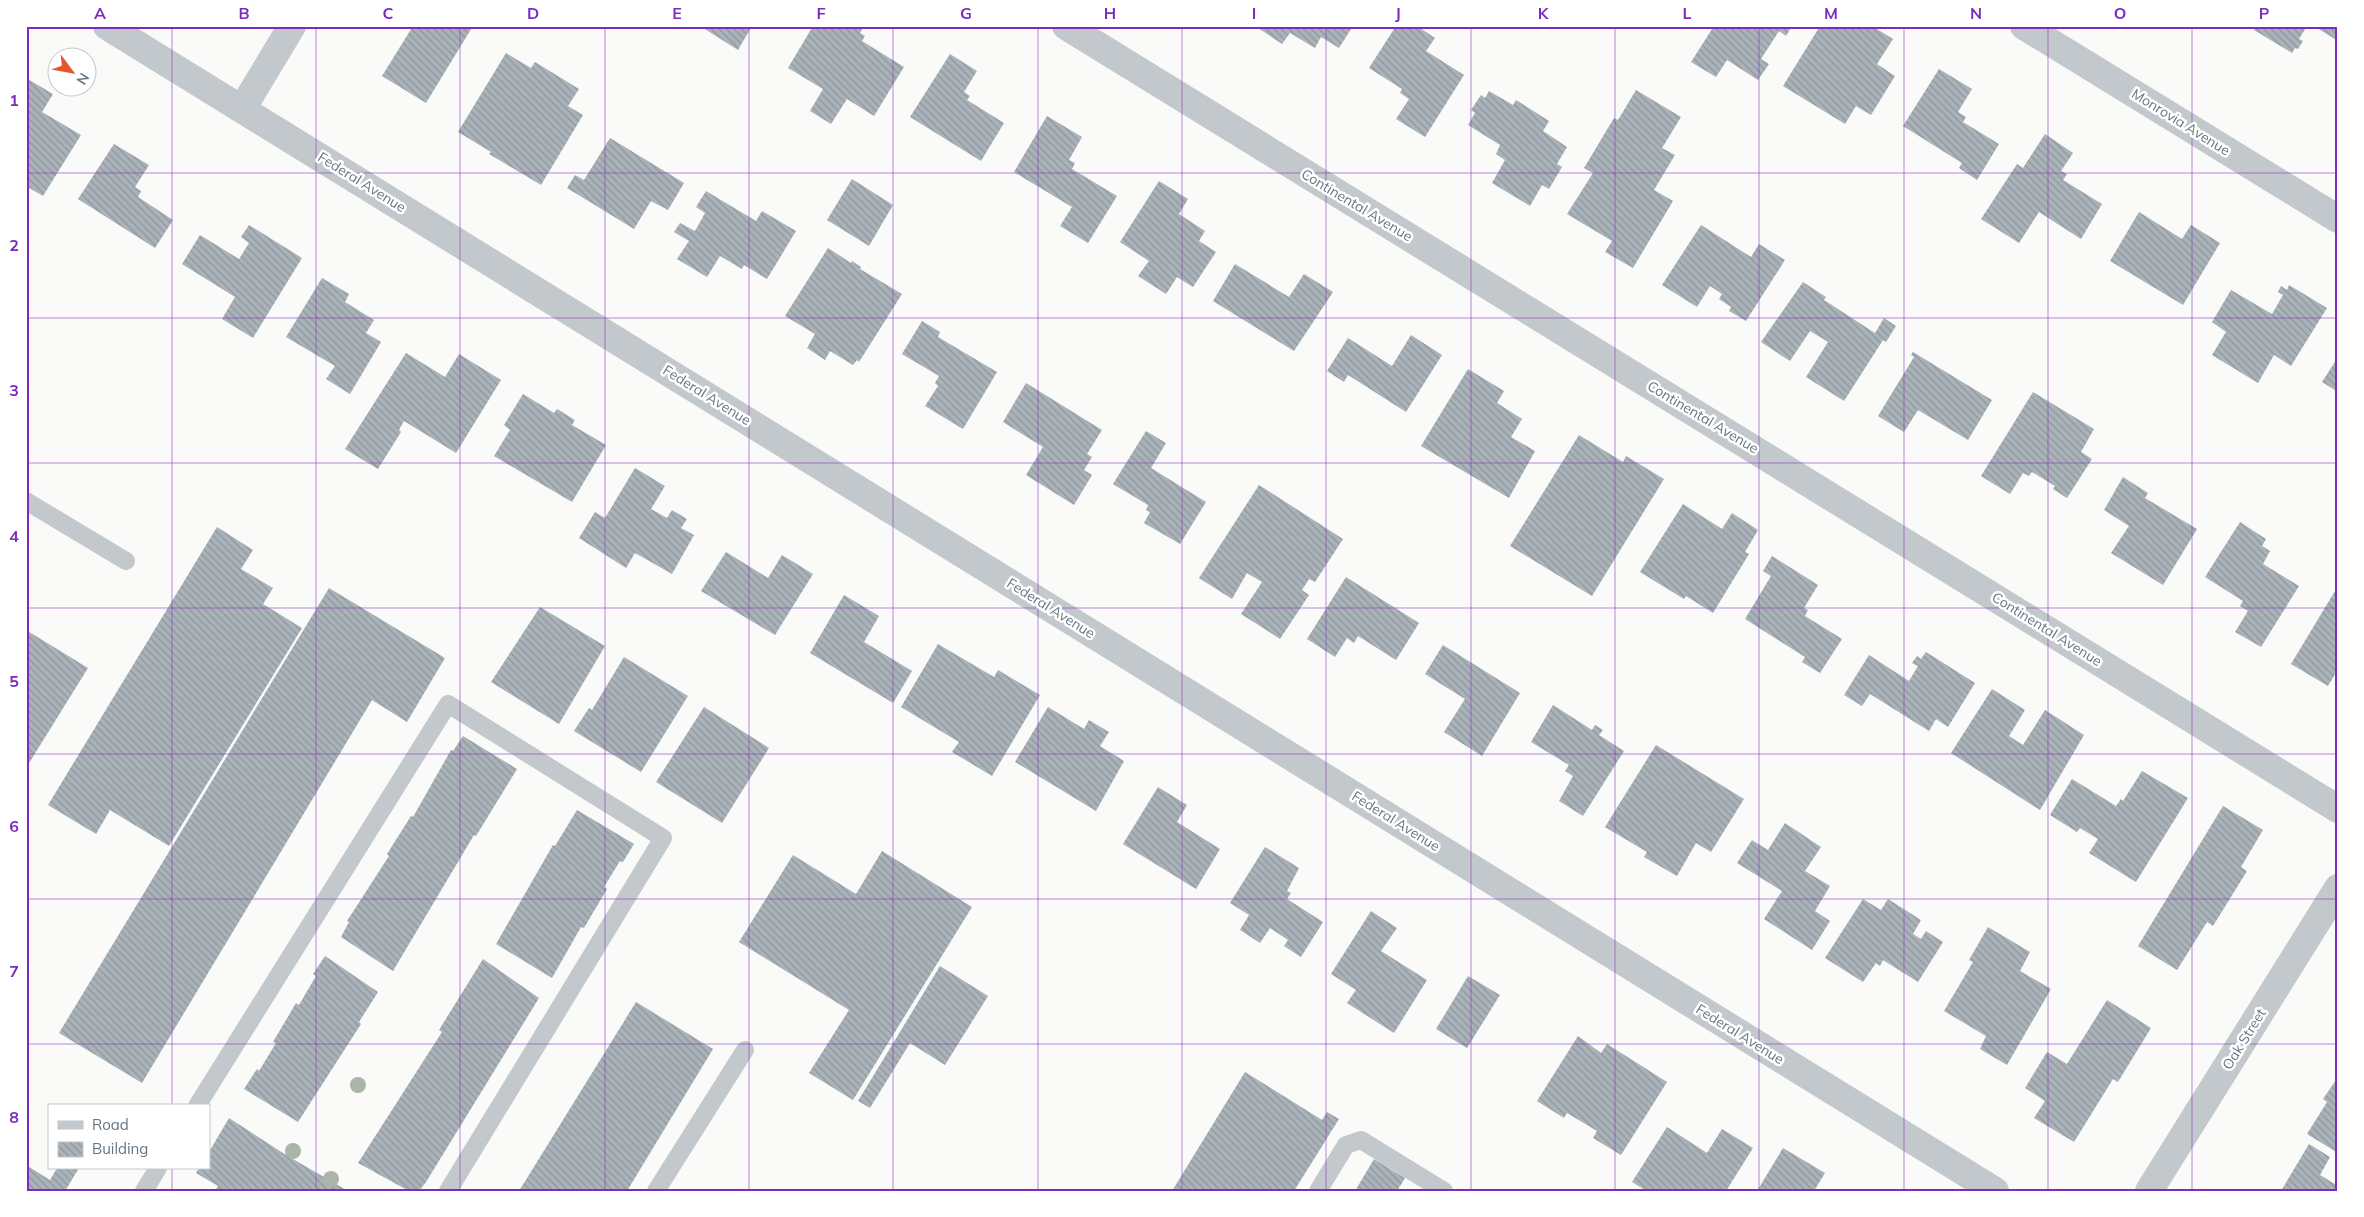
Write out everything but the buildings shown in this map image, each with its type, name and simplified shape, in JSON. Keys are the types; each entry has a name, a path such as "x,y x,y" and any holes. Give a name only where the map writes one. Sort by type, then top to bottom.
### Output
{"street":[{"name":"Federal Avenue","path":"107,26 1995,1191"},
{"path":"242,109 292,26"},
{"name":"Continental Avenue","path":"1066,26 2338,809"},
{"name":"Monrovia Avenue","path":"2024,26 2338,219"},
{"name":"Oak Street","path":"2149,1191 2338,888"}],"lane":[{"path":"26,502 126,561"},
{"path":"198,1104 448,704 663,838 448,1191"},
{"path":"656,1191 744,1050"},
{"path":"1318,1191 1346,1145 1361,1140 1444,1191"},
{"path":"144,1191 157,1170"}]}
